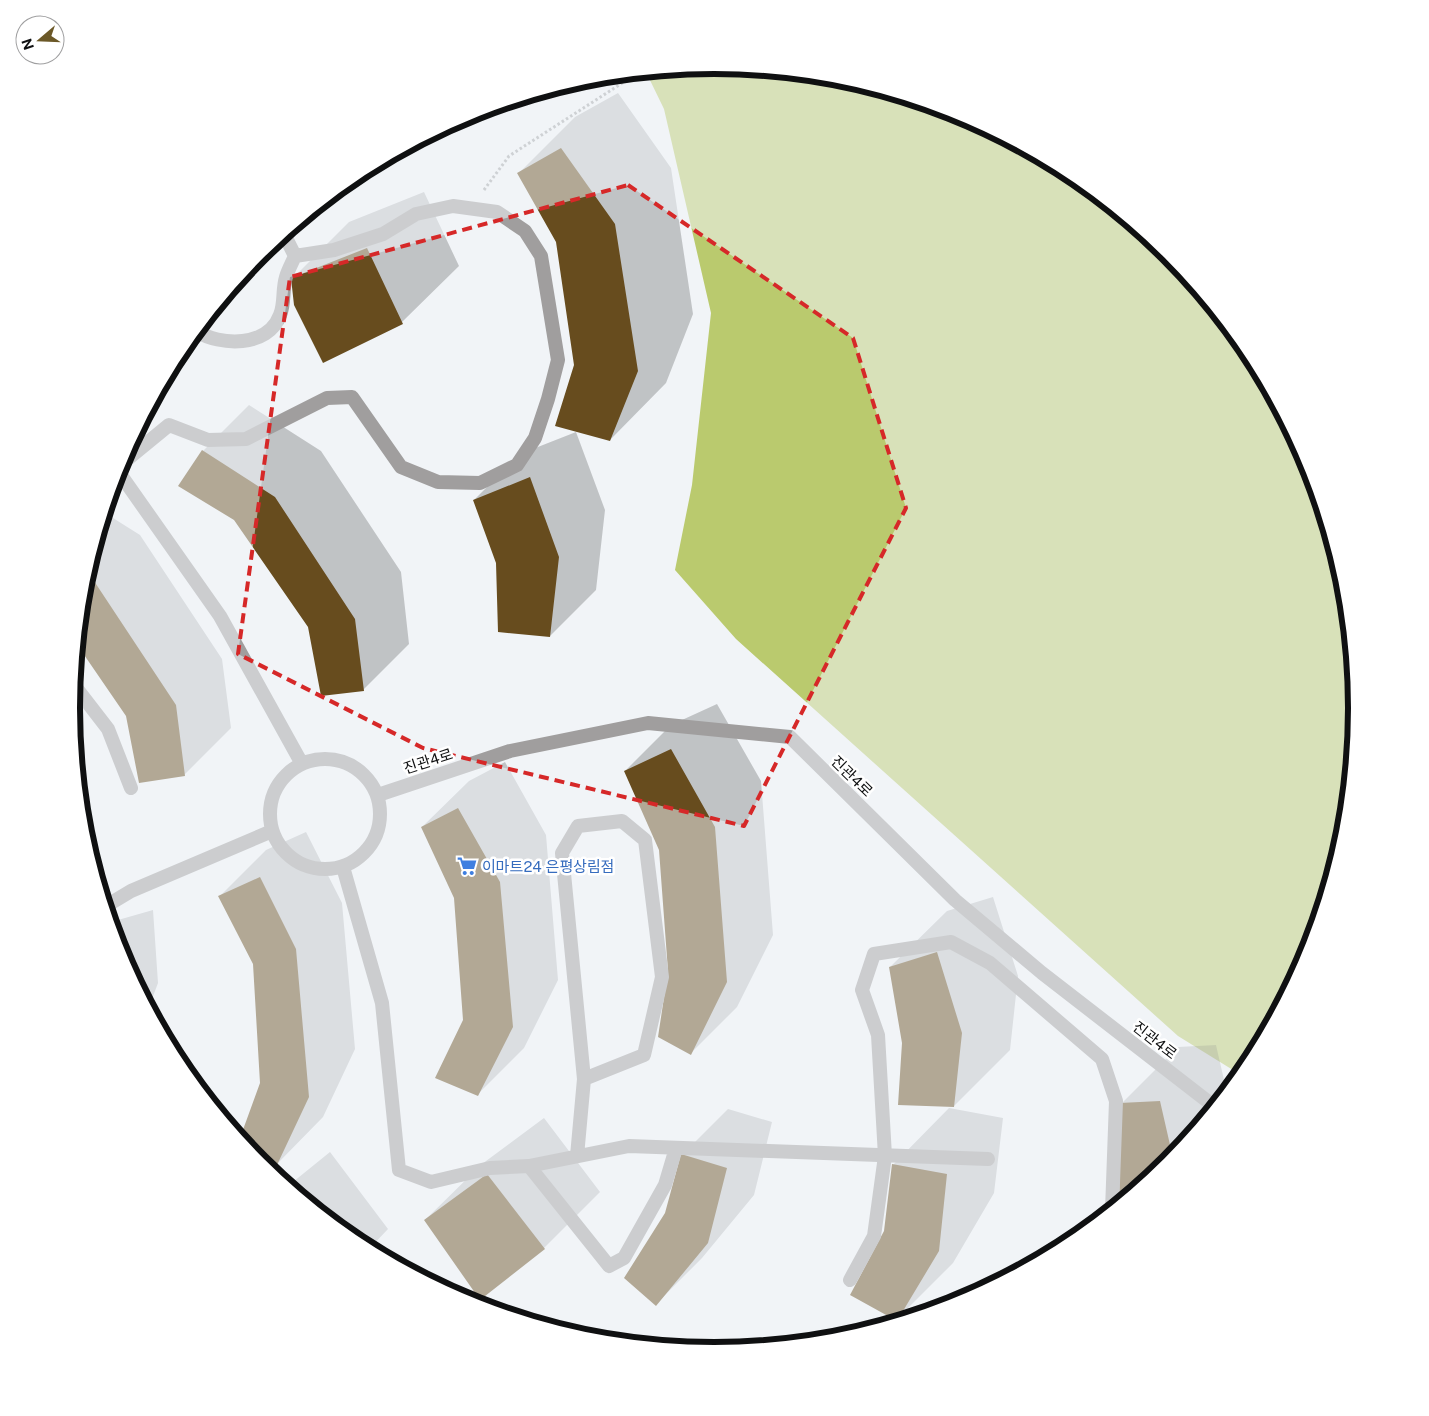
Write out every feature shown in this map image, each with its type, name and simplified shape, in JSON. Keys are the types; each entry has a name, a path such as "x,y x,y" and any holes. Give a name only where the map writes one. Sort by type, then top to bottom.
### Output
{"lane":[{"path":"134,454 169,425 208,440 246,439 327,398 352,398 401,467 438,482 480,483 517,465 534,438 548,399 558,360 541,256 525,231 497,212 453,206 416,214 382,234 334,250 295,256"},
{"path":"202,335 227,342 248,340 268,331 280,317 286,277 295,256 287,240"},
{"path":"124,479 220,616 302,764"},
{"path":"81,694 108,730 131,788"},
{"name":"진관4로","path":"378,795 510,751 648,723 790,737 955,900 1042,973 1210,1104"},
{"path":"317,758 336,759 354,766 368,778 378,795 381,812 379,830 371,846 359,859 343,867 326,870 308,867 293,859 280,846 272,831 270,811 274,793 284,777 302,764 317,758"},
{"path":"577,1156 584,1079 562,853 578,826 622,821 645,840 662,977 644,1055 584,1079"},
{"path":"111,903 131,891 272,831"},
{"path":"343,867 382,1003 399,1170 431,1182 490,1168 529,1166 629,1146 988,1159"},
{"path":"850,1280 874,1236 885,1156 878,1034 862,990 874,954 951,942 990,963 1102,1059 1116,1101 1112,1202"},
{"path":"529,1166 610,1266 624,1258 665,1185 676,1148"}],"path":[{"path":"642,78 661,76"},
{"path":"470,208 510,156 627,80"}],"highlighted area":[{"path":"628,185 853,338 906,508 744,826 423,748 238,654 290,277"}],"green space":[{"path":"714,74 756,75 797,79 879,95 918,107 995,139 1067,181 1133,231 1163,260 1218,322 1264,391 1300,465 1315,504 1327,544 1337,584 1343,625 1349,708 1343,791 1337,832 1315,912 1283,989 1264,1025 1234,1071 1178,1036 736,639 675,570 692,485 711,313 664,109 649,77"}],"building":[{"path":"561,148 615,224 638,371 610,441 555,426 574,365 556,242 517,173"},
{"path":"367,248 403,324 323,363 294,305 291,278"},
{"path":"202,450 275,497 355,619 364,691 321,696 308,627 234,520 178,486"},
{"path":"530,477 559,557 550,637 498,632 496,563 473,500"},
{"path":"93,580 176,705 185,776 139,783 126,716 83,654"},
{"path":"671,749 715,827 727,982 691,1055 658,1037 668,971 659,850 624,771"},
{"path":"458,808 500,882 513,1027 478,1096 435,1078 463,1020 454,898 421,827"},
{"path":"260,877 296,949 309,1097 277,1165 243,1131 260,1083 253,964 218,896"},
{"path":"937,952 962,1033 954,1107 898,1105 902,1043 889,967"},
{"path":"1160,1101 1171,1148 1119,1196 1120,1103"},
{"path":"681,1154 727,1168 708,1243 656,1306 624,1278 665,1213"},
{"path":"892,1164 947,1174 939,1251 901,1314 891,1317 850,1295 884,1231"},
{"path":"487,1174 545,1249 482,1298 477,1296 424,1220"}],"place":[{"name":"이마트24 은평상림점","path":"467,866"}]}
